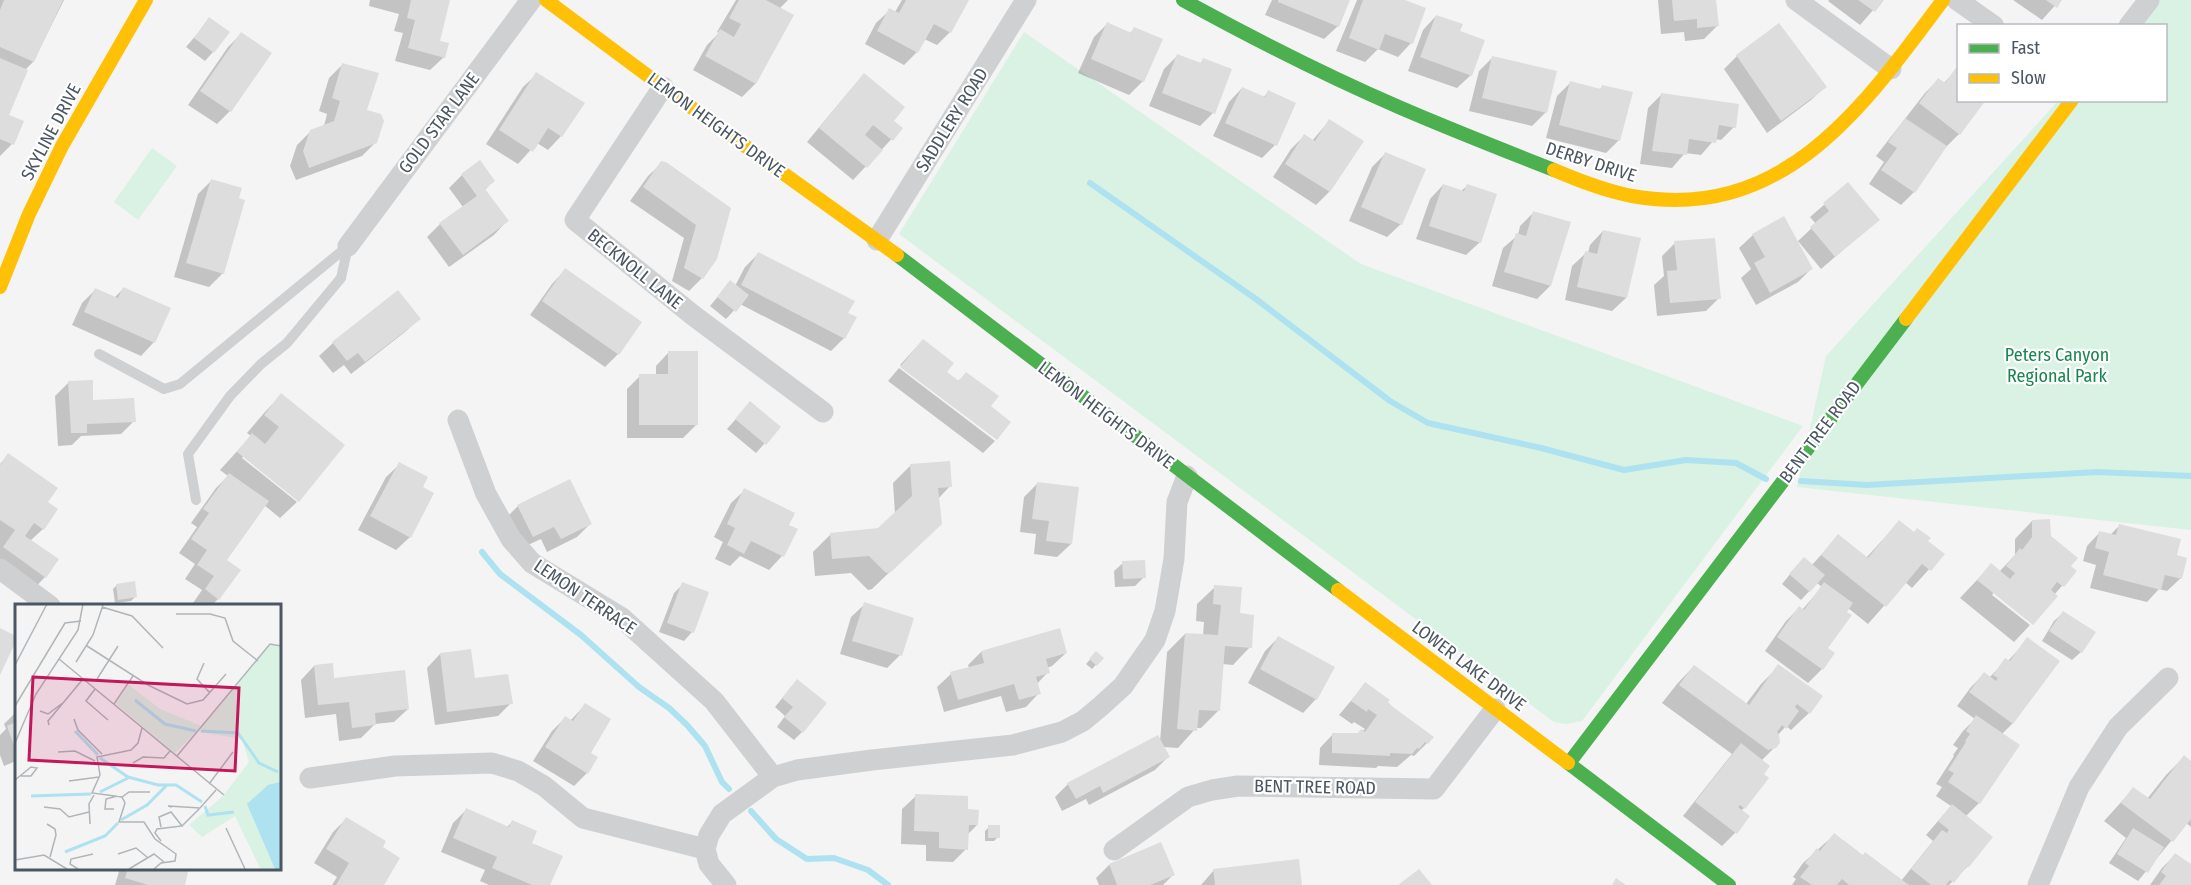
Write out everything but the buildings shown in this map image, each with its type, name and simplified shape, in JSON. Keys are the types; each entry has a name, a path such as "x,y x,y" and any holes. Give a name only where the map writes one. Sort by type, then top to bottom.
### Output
{"street":[{"name":"SKYLINE DRIVE","path":"0,287 29,214 62,146 146,0"},
{"name":"GOLD STAR LANE","path":"348,246 531,0"},
{"name":"LEMON HEIGHTS DRIVE","path":"546,0 877,240 1187,476 1177,502 1174,559 1165,611 1155,640 1123,686 1083,721 1062,732 1013,745 849,763 797,770 773,777 722,814 705,849"},
{"name":"SADDLERY ROAD","path":"877,240 1026,0"},
{"name":"DERBY DRIVE","path":"1183,0 1362,91 1463,135 1613,192 1648,198 1686,199 1725,194 1755,184 1788,169 1817,149 1859,108 1943,0"},
{"path":"1796,0 1891,69"},
{"path":"1957,0 1991,24"},
{"path":"2131,24 2149,0"},
{"name":"BECKNOLL LANE","path":"663,87 575,220 694,316 823,412"},
{"name":"BENT TREE ROAD","path":"1569,763 2070,102"},
{"name":"LEMON TERRACE","path":"458,420 486,494 511,539 532,563 630,625 714,701 773,777"},
{"name":"LOWER LAKE DRIVE","path":"1187,476 1729,885"},
{"path":"0,569 47,604"},
{"path":"2037,885 2079,787 2118,727 2168,678"},
{"name":"BENT TREE ROAD","path":"1114,850 1188,798 1212,790 1238,786 1434,789 1495,709"},
{"path":"310,778 394,766 492,763 518,771 544,786 583,818 705,849 709,864 726,885"}],"lane":[{"path":"99,354 164,389 180,384 348,246"},
{"path":"196,500 188,454 230,396 261,364 287,343 341,279 348,246"}],"green space":[{"name":"Peters Canyon Regional Park","path":"2149,0 2191,0 2191,530 1797,487 1826,356 2057,102 2167,102 2167,24 2127,24"},
{"path":"1024,32 1361,264 1803,426 1582,721 1566,724 1554,722 899,234"},
{"path":"152,148 177,166 138,220 114,202"}],"waterway":[{"path":"1090,183 1256,299 1390,401 1428,423 1541,448 1624,470 1686,460 1736,463 1766,479"},
{"path":"1801,481 1867,485 2097,472 2191,476"},
{"path":"482,552 500,574 581,635 639,687 669,708 687,725 705,746 722,782 729,789"},
{"path":"751,811 776,839 807,859 834,858 868,870 888,885"}],"traffic: fast":[{"path":"1183,0 1291,57 1373,96 1554,170"},
{"path":"897,255 1338,590"},
{"path":"1569,763 1906,319"},
{"path":"1568,763 1729,885"}],"traffic: slow":[{"path":"0,287 29,214 62,146 146,0"},
{"path":"546,0 897,255"},
{"path":"1554,170 1622,194 1686,200 1734,192 1776,174 1815,148 1850,116 1882,79 1943,0"},
{"path":"1906,319 2070,102"},
{"path":"1338,590 1568,763"}]}
